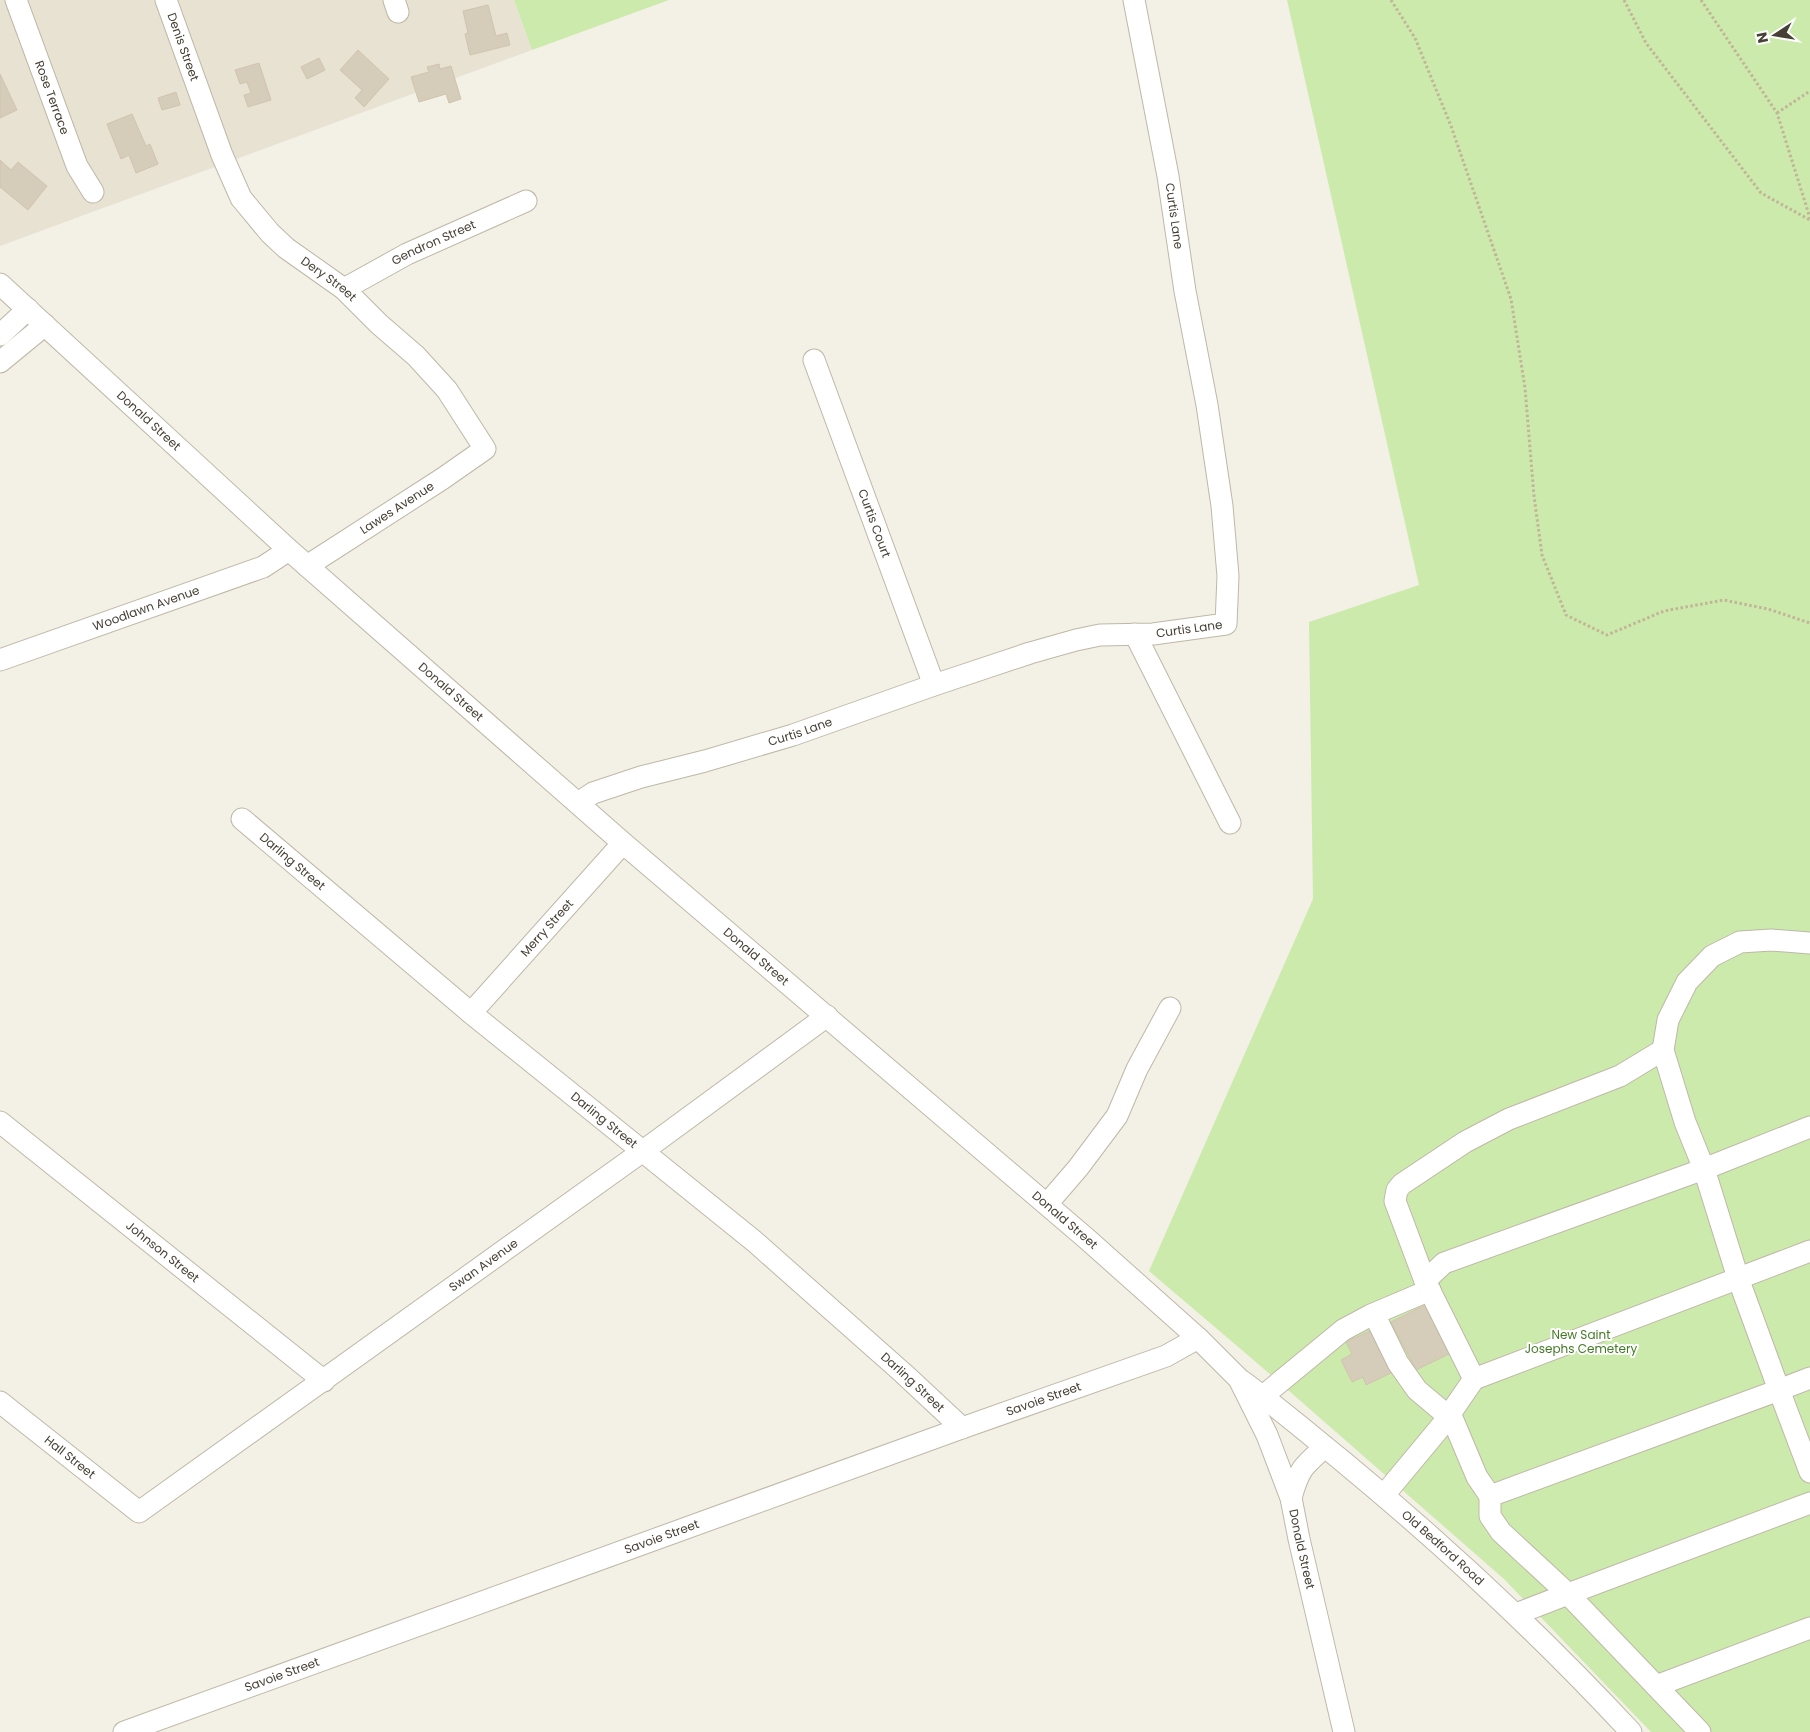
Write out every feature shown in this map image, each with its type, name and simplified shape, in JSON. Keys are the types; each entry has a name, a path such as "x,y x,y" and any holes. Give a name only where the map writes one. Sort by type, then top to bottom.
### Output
{"street":[{"name":"Rose Terrace","path":"16,0 77,166 93,192"},
{"name":"Denis Street","path":"166,0 199,95"},
{"name":"Curtis Lane","path":"578,803 593,793 641,777 705,761 793,735 934,685 1030,653 1076,640 1100,635 1184,631 1226,624 1228,576 1222,506 1207,405 1185,291 1168,176 1134,0"},
{"name":"Dery Street","path":"199,95 241,198 286,248 344,289 379,324 416,356 447,390 485,449"},
{"name":"Gendron Street","path":"344,289 407,254 526,201"},
{"name":"Donald Street","path":"0,284 307,566 623,843 1046,1204 1198,1338 1239,1379 1267,1435 1292,1498 1301,1549 1344,1732"},
{"path":"0,335 28,310"},
{"path":"0,362 45,325"},
{"name":"Curtis Court","path":"814,360 934,685"},
{"name":"Lawes Avenue","path":"307,566 485,449"},
{"name":"Woodlawn Avenue","path":"0,660 263,567 289,550"},
{"path":"1135,634 1230,823"},
{"name":"Darling Street","path":"242,819 471,1013 754,1242 903,1373 962,1428"},
{"name":"Merry Street","path":"471,1013 623,843"},
{"path":"1810,943 1771,940 1740,942 1712,956 1687,982 1668,1020 1663,1050 1685,1122 1704,1169 1738,1278 1810,1472"},
{"path":"1046,1204 1078,1168 1117,1116 1137,1069 1170,1008"},
{"name":"Swan Avenue","path":"139,1512 827,1016"},
{"path":"1474,1379 1428,1285 1395,1201 1398,1190 1402,1184 1465,1142 1509,1119 1620,1076 1663,1050"},
{"name":"Johnson Street","path":"0,1122 324,1380"},
{"path":"1263,1396 1343,1330 1428,1285 1444,1263 1704,1169 1810,1127"},
{"path":"1384,1495 1449,1415 1474,1379 1810,1251"},
{"path":"1374,1314 1398,1363 1417,1390 1449,1415 1478,1477 1490,1496 1490,1516 1501,1532 1568,1594 1700,1732"},
{"name":"Savoie Street","path":"124,1732 962,1428 1166,1356 1198,1338"},
{"path":"1490,1496 1810,1378"},
{"name":"Old Bedford Road","path":"1239,1379 1263,1396 1384,1495 1516,1614 1632,1732"},
{"name":"Hall Street","path":"0,1402 139,1512"},
{"path":"1292,1498 1297,1476 1304,1465 1325,1447"},
{"path":"1516,1614 1810,1503"},
{"path":"1656,1686 1810,1628"}],"path":[{"path":"1392,0 1415,38 1451,126 1510,299 1525,388 1534,496 1542,555 1566,615 1608,635 1664,611 1724,600 1768,608 1810,623"},
{"path":"1624,0 1646,43 1760,193 1810,219"},
{"path":"1701,0 1777,113 1810,219"},
{"path":"1777,113 1810,91"}],"shaded area":[{"path":"0,0 514,0 532,50 0,246"}],"green space":[{"path":"514,0 669,0 532,50"},
{"name":"New Saint Josephs Cemetery","path":"1287,0 1810,0 1810,1732 1651,1732 1504,1579 1149,1271 1313,899 1309,622 1419,585"}],"building":[{"path":"488,5 496,36 507,33 510,45 470,55 465,34 468,33 463,11"},
{"path":"358,50 389,79 364,107 355,98 362,90 340,70"},
{"path":"319,58 325,70 307,79 301,67"},
{"path":"259,63 271,100 248,107 244,95 251,93 247,82 240,84 235,70"},
{"path":"439,64 440,69 451,66 461,99 449,103 446,94 419,102 411,77 429,72 427,67"},
{"path":"0,74 17,110 0,118"},
{"path":"176,92 180,105 162,110 158,98"},
{"path":"132,114 146,146 150,144 158,164 136,173 129,155 121,159 107,124"},
{"path":"0,160 11,170 18,162 47,186 28,210 0,187"},
{"path":"1427,1304 1451,1353 1416,1370 1391,1322"},
{"path":"1372,1330 1393,1372 1366,1385 1363,1377 1352,1382 1341,1360 1352,1354 1346,1342"}]}
